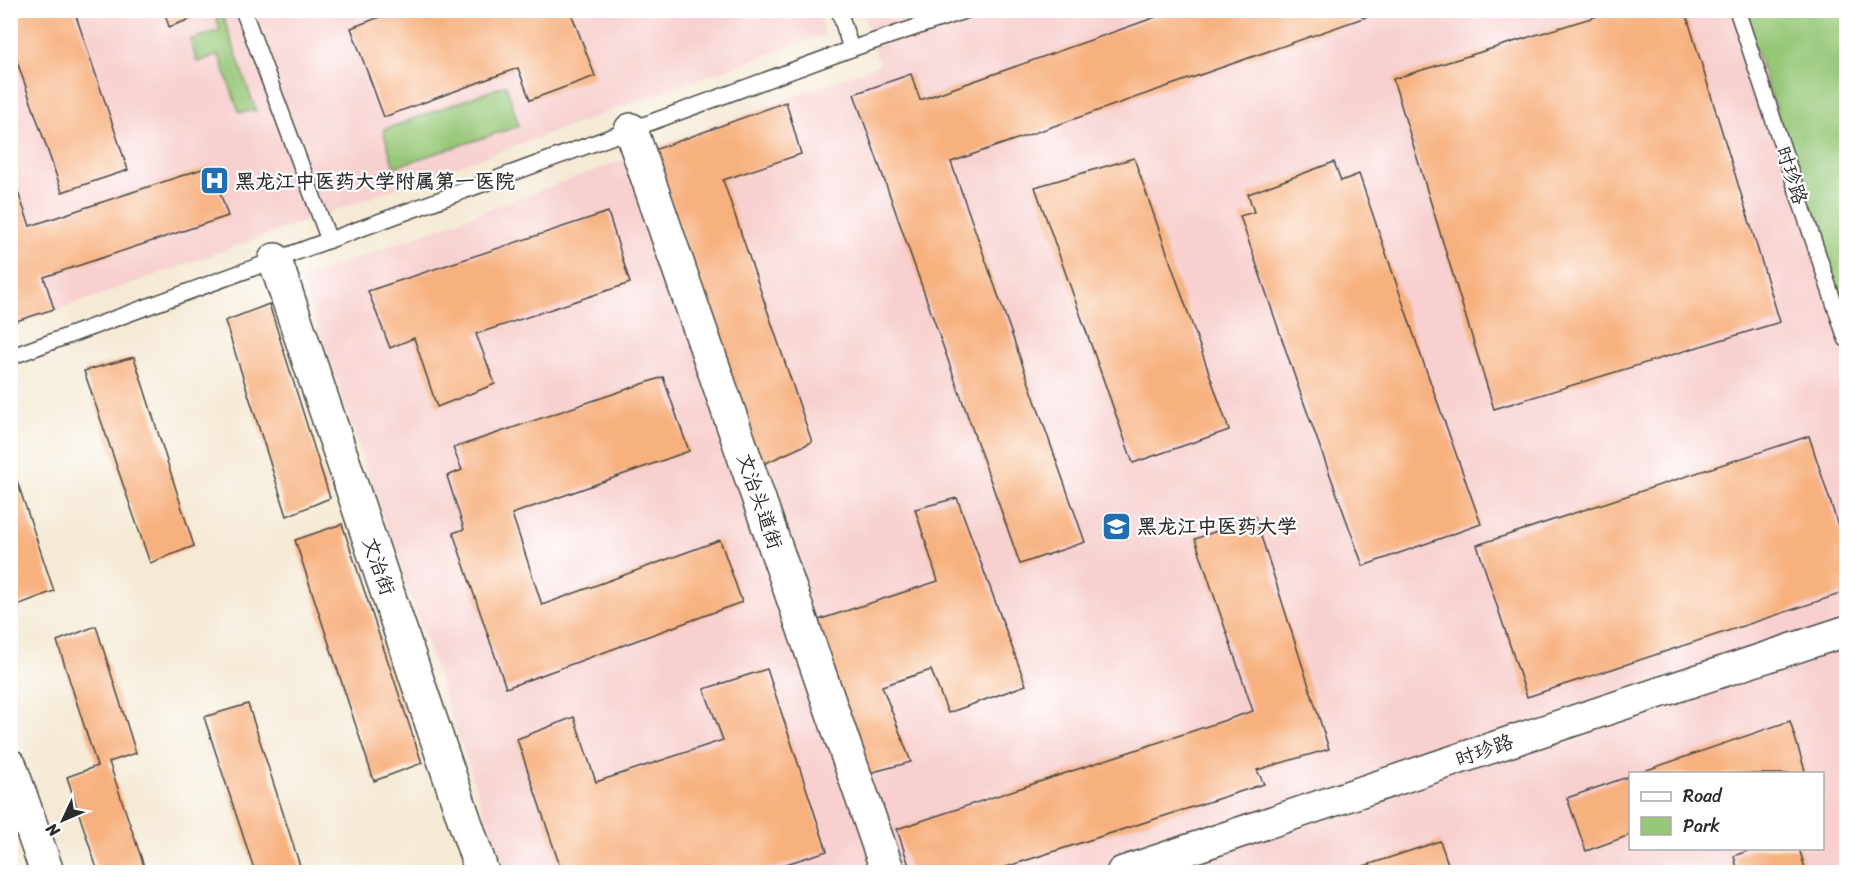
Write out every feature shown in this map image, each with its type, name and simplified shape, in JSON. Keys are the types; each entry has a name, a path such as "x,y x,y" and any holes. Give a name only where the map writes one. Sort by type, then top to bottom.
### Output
{"street":[{"name":"文治头道街","path":"631,130 888,873"},
{"name":"文治街","path":"275,260 482,873"},
{"name":"时珍路","path":"1122,873 1507,742 1846,631"},
{"path":"10,766 47,873"}],"lane":[{"path":"243,10 329,240"},
{"path":"839,10 851,49"},
{"path":"10,357 851,49 967,10"},
{"name":"时珍路","path":"1737,10 1846,339"}],"shaded area":[{"name":"黑龙江中医药大学附属第一医院","path":"11,11 818,11 825,34 11,327"},
{"name":"黑龙江中医药大学","path":"862,11 1846,11 1846,872 505,872 301,279 879,65"}],"green space":[{"path":"214,11 221,11 256,111 239,112 219,55 197,62 190,40 220,30"},
{"path":"1743,11 1846,11 1846,322"},
{"path":"506,85 519,126 394,167 383,130"}],"building":[{"path":"10,10 74,10 128,170 62,192 10,41"},
{"path":"164,10 190,10 193,18 169,27"},
{"path":"398,10 570,10 595,76 530,100 518,68 384,117 351,28"},
{"path":"1176,10 1383,11 951,162 1085,542 1020,564 854,94 911,74 920,100"},
{"path":"1617,10 1685,10 1780,322 1494,409 1393,79"},
{"path":"786,102 801,154 723,180 812,442 759,466 654,150"},
{"path":"1134,158 1229,430 1133,463 1035,187"},
{"path":"1334,162 1341,181 1359,174 1481,524 1363,566 1240,216 1254,212 1248,194"},
{"path":"211,166 228,216 44,277 54,309 10,323 10,170 30,226"},
{"path":"608,212 630,283 476,334 495,384 437,407 414,338 390,348 368,291"},
{"path":"269,304 330,498 287,516 225,321"},
{"path":"134,357 194,546 150,563 84,371"},
{"path":"663,377 689,451 512,514 542,605 720,540 742,602 506,688 453,533 464,529 447,476 462,470 453,448"},
{"path":"1809,436 1846,550 1846,592 1527,697 1477,545"},
{"path":"10,460 54,591 10,608"},
{"path":"957,498 1026,685 948,713 931,670 882,686 911,762 858,776 809,623 938,581 915,509"},
{"path":"1255,517 1329,749 1257,770 1264,784 990,872 911,872 897,829 1253,711 1195,539"},
{"path":"342,524 422,763 374,781 295,540"},
{"path":"96,626 136,753 109,762 146,872 98,872 67,777 97,766 57,641"},
{"path":"767,669 827,851 761,872 562,872 517,739 574,717 596,782 723,740 704,689"},
{"path":"248,704 302,872 255,872 204,717"},
{"path":"1790,721 1805,772 1641,772"},
{"path":"1629,776 1629,835 1586,851 1567,798"},
{"path":"1440,841 1451,872 1346,872"},
{"path":"1750,850 1800,850 1806,872 1738,872 1734,856"}],"place":[{"name":"黑龙江中医药大学附属第一医院","path":"214,181"},
{"name":"黑龙江中医药大学","path":"1116,526"}]}
